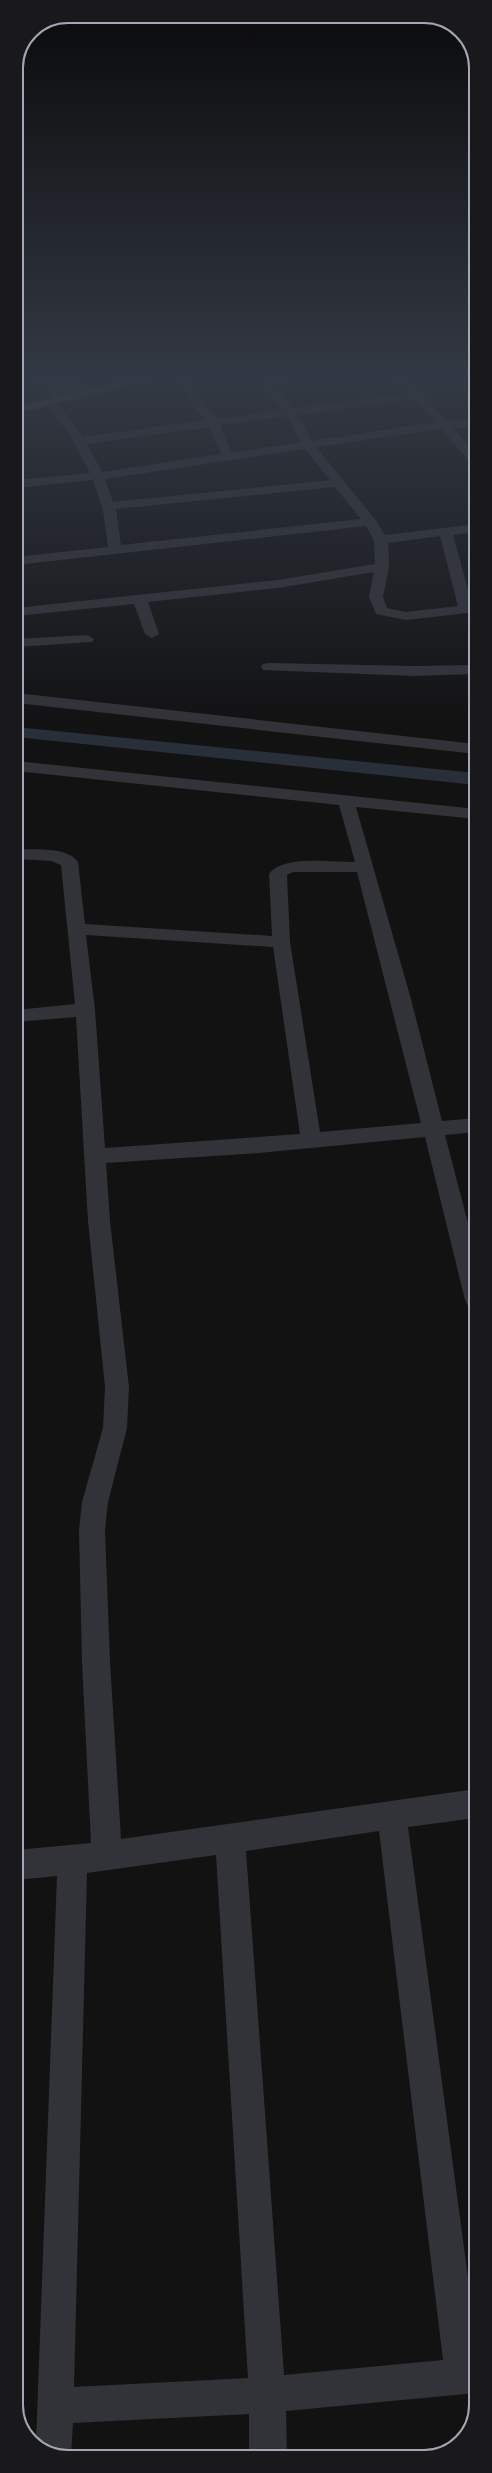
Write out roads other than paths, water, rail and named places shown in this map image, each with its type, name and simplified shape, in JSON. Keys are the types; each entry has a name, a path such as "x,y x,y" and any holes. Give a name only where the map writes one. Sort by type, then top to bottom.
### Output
{"street":[{"path":"105,493 109,506 115,551"},
{"path":"109,506 234,493"},
{"path":"346,493 370,522 381,540 382,567 376,597 381,611 406,616 469,609"},
{"path":"23,560 370,522"},
{"path":"381,540 469,529"},
{"path":"446,532 469,603"},
{"path":"23,611 140,600 278,584 382,567"},
{"path":"140,600 152,634"},
{"path":"23,643 87,639"},
{"path":"268,667 414,671 469,669"},
{"path":"23,699 469,747"},
{"path":"23,767 346,799 469,813"},
{"path":"346,799 401,999 469,1272"},
{"path":"23,854 54,856 70,862 85,1010 99,1221 117,1388 115,1428 95,1502 92,1530 96,1662 107,1856"},
{"path":"311,1139 281,942 278,874 283,869 293,867 365,867"},
{"path":"76,929 281,942"},
{"path":"23,1015 85,1010"},
{"path":"95,1156 469,1125"},
{"path":"23,1864 107,1856 230,1840 392,1817 469,1804"},
{"path":"56,2406 267,2395 469,2375 392,1817"},
{"path":"230,1840 267,2395 268,2450"},
{"path":"54,2448 72,1860"}],"waterway":[{"path":"23,733 469,778"}]}
